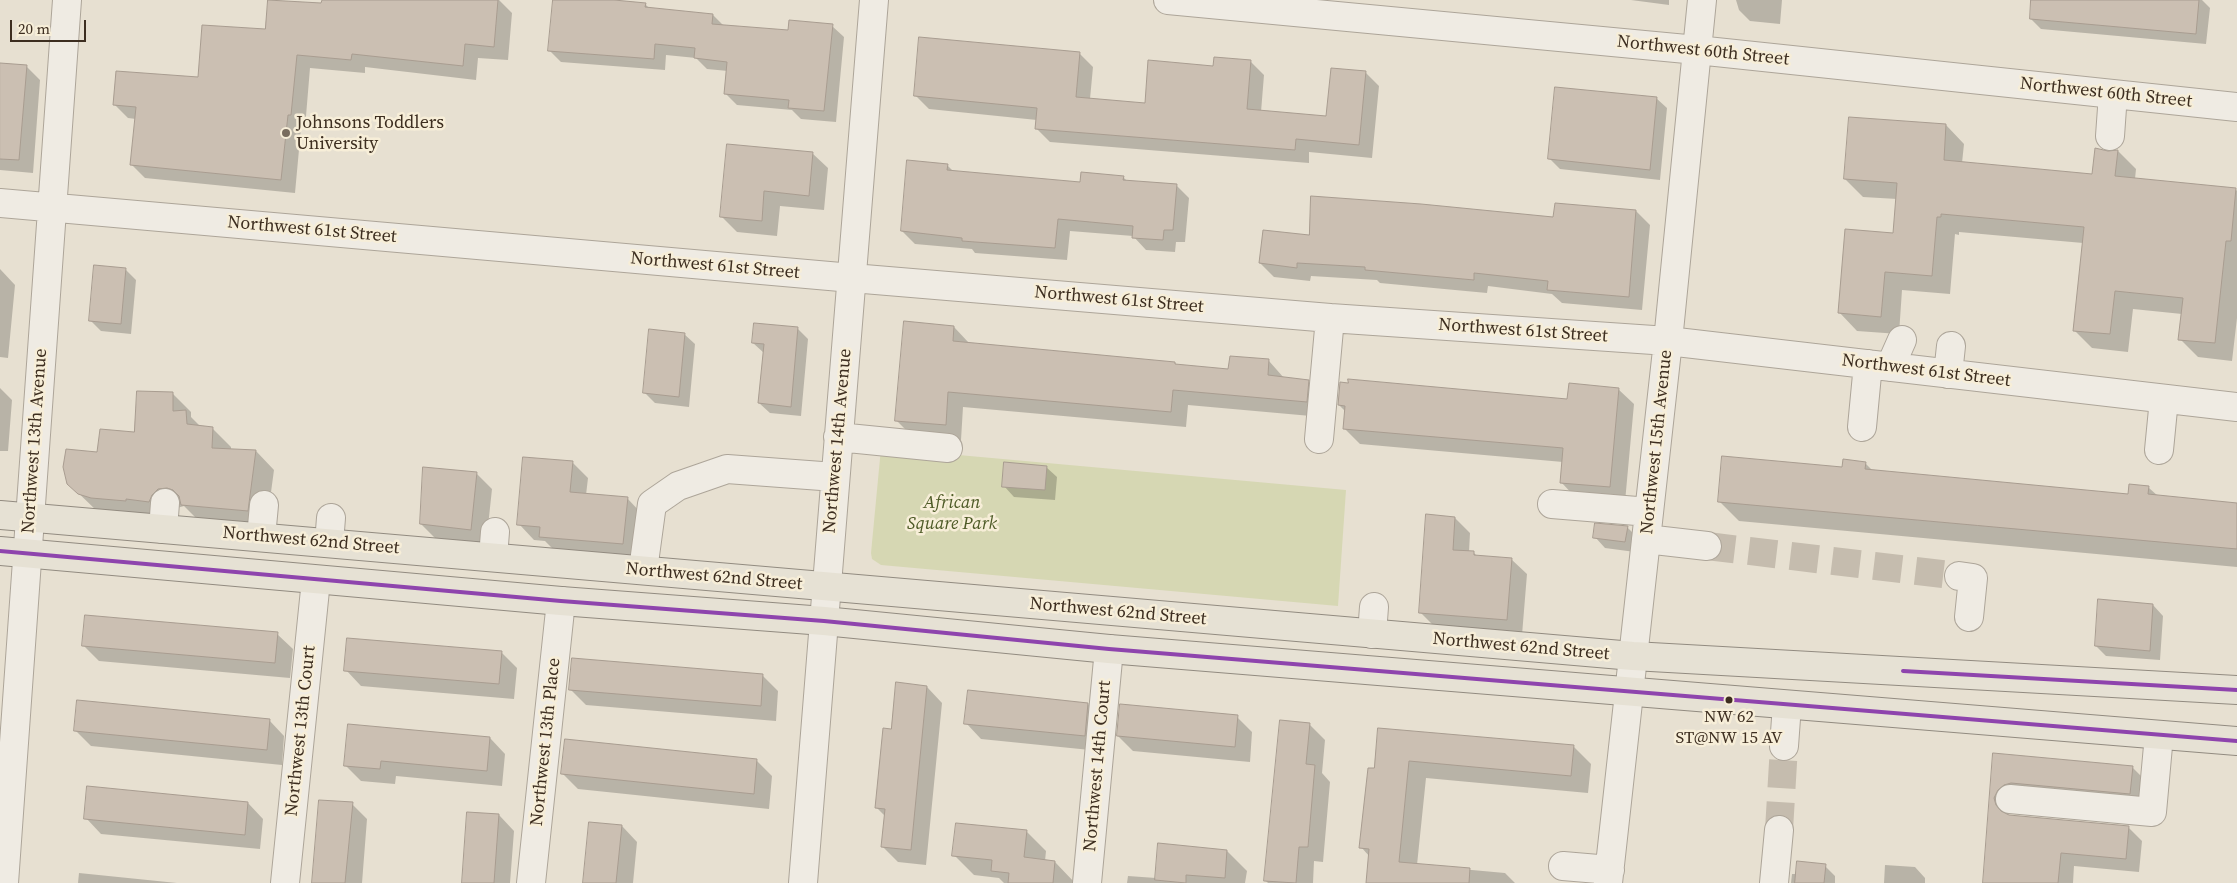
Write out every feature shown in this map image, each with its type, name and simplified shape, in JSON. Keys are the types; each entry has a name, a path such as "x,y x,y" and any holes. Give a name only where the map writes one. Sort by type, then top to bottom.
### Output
{"main road":[{"name":"Northwest 62nd Street","path":"0,515 29,517 164,516 261,537 330,531 494,544 643,570 1633,656 2237,690"},
{"name":"Northwest 62nd Street","path":"0,551 316,580 824,621 1109,649 2237,741"}],"street":[{"name":"Northwest 13th Avenue","path":"4,883 28,554 29,517 68,0"},
{"name":"Northwest 14th Avenue","path":"803,883 874,0"},
{"name":"Northwest 60th Street","path":"1168,0 1697,50 2237,107"},
{"name":"Northwest 15th Avenue","path":"1609,877 1668,341 1702,0"},
{"path":"2110,136 2113,94"},
{"name":"Northwest 61st Street","path":"0,202 852,278 1330,318 1668,341 2237,407"},
{"path":"1319,439 1330,318"},
{"path":"1862,426 1879,366 1902,340"},
{"path":"1948,374 1951,346"},
{"path":"2159,450 2164,398"},
{"path":"838,437 948,448"},
{"path":"643,570 652,504 678,486 727,469 835,477"},
{"path":"261,537 264,504"},
{"path":"1552,504 1649,512"},
{"path":"1646,540 1707,546"},
{"path":"1959,576 1973,578 1969,617"},
{"name":"Northwest 13th Court","path":"285,883 316,580"},
{"name":"Northwest 13th Place","path":"531,883 560,600"},
{"path":"1372,634 1374,607"},
{"name":"Northwest 14th Court","path":"1087,883 1109,649"},
{"path":"1784,746 1787,705"},
{"path":"2010,799 2152,812 2159,735"},
{"path":"1769,876 1779,830"},
{"path":"1563,866 1609,877"}],"green space":[{"name":"African Square Park","path":"881,448 1346,490 1338,606 881,565 872,559 871,553"}],"building":[{"path":"268,0 321,3 322,0 498,0 494,47 465,44 463,66 352,54 351,60 297,55 291,115 288,115 281,180 130,165 136,107 113,105 116,71 198,77 202,25 265,29"},
{"path":"553,0 614,0 646,3 645,7 713,14 712,24 788,30 789,20 833,24 824,111 788,108 789,100 724,94 727,62 694,58 695,48 655,44 654,59 548,51"},
{"path":"2031,0 2199,0 2196,34 2030,19"},
{"path":"919,37 1080,52 1076,97 1145,103 1148,60 1213,66 1214,57 1251,60 1247,109 1326,116 1331,68 1366,71 1359,145 1296,139 1295,150 1035,129 1037,108 914,96"},
{"path":"0,63 27,65 19,160 0,159"},
{"path":"1555,87 1657,97 1650,170 1548,159"},
{"path":"1849,117 1946,124 1944,160 2092,174 2095,148 2108,151 2118,150 2115,176 2236,188 2231,241 2226,241 2215,343 2178,340 2183,298 2115,291 2110,334 2073,331 2084,227 1941,214 1941,217 1937,217 1932,276 1885,272 1881,317 1838,313 1845,229 1893,233 1897,183 1844,179"},
{"path":"727,144 813,152 809,196 764,191 762,221 720,217"},
{"path":"907,160 948,164 947,170 1080,182 1081,172 1124,176 1123,180 1177,184 1173,230 1164,230 1163,240 1132,238 1133,226 1058,219 1055,248 962,241 962,238 901,231"},
{"path":"1311,196 1421,204 1553,217 1555,203 1636,210 1629,297 1547,290 1548,281 1474,273 1474,280 1365,270 1365,267 1297,263 1297,268 1259,263 1263,230 1309,235"},
{"path":"94,265 126,268 121,324 89,321"},
{"path":"904,321 954,326 953,341 1175,362 1175,364 1228,369 1230,356 1269,359 1268,375 1309,380 1307,402 1173,390 1171,412 948,392 946,425 895,421"},
{"path":"754,323 798,327 791,407 758,403 764,344 752,343"},
{"path":"649,329 685,333 679,397 643,393"},
{"path":"1348,379 1567,399 1569,383 1619,388 1610,487 1560,483 1563,448 1343,429 1345,406 1338,405 1340,382 1348,383"},
{"path":"137,391 173,392 173,411 186,410 187,424 213,427 212,448 256,450 248,511 181,505 179,496 173,490 167,488 158,489 152,495 149,502 91,498 78,494 67,484 63,467 66,449 97,452 100,429 134,432"},
{"path":"1722,456 1842,467 1843,459 1866,462 1865,469 2128,494 2129,484 2149,486 2148,494 2237,503 2237,549 1718,502"},
{"path":"523,457 573,461 570,492 628,497 623,544 539,537 540,527 517,525"},
{"path":"1004,462 1047,466 1045,490 1002,487"},
{"path":"423,467 477,472 471,530 420,524"},
{"path":"1426,514 1455,517 1453,550 1474,551 1474,555 1512,558 1507,620 1419,613"},
{"path":"1595,523 1628,526 1625,542 1593,538"},
{"path":"2098,599 2153,604 2150,651 2095,646"},
{"path":"85,615 278,632 275,663 82,646"},
{"path":"347,638 502,651 499,684 344,671"},
{"path":"572,658 763,674 761,706 569,690"},
{"path":"896,682 927,686 911,850 881,847 885,809 875,808 883,728 891,729"},
{"path":"968,690 1088,703 1085,736 964,724"},
{"path":"77,700 270,719 267,750 74,731"},
{"path":"1120,704 1238,715 1235,747 1117,736"},
{"path":"1280,720 1310,723 1306,764 1315,765 1308,847 1299,847 1296,883 1264,881"},
{"path":"348,724 490,737 487,771 381,761 380,769 344,766"},
{"path":"1378,728 1574,745 1571,776 1409,761 1399,862 1470,868 1469,883 1366,883 1369,849 1359,848 1368,768 1374,768"},
{"path":"565,739 757,759 754,794 561,774"},
{"path":"1993,753 2133,766 2130,794 2011,783 2004,785 1998,790 1994,798 1996,805 2001,811 2009,815 2129,826 2126,859 2061,853 2058,883 1983,883"},
{"path":"87,786 248,802 245,835 84,819"},
{"path":"319,800 353,802 345,883 312,883"},
{"path":"467,812 499,814 494,883 462,883"},
{"path":"589,822 622,825 616,883 583,883"},
{"path":"956,823 1027,830 1024,857 1055,861 1053,883 1008,883 1009,873 991,871 992,860 952,856"},
{"path":"1158,843 1227,850 1225,878 1186,875 1186,883 1155,880"},
{"path":"1797,861 1826,864 1824,883 1795,883"}],"tunnel":[{"path":"1707,546 1959,576"},
{"path":"1779,830 1784,746"}],"transit line":[{"path":"0,551 561,601 824,621 1109,649 2237,741"},
{"path":"1903,671 2237,690"}],"place":[{"name":"Johnsons Toddlers University","path":"286,133"},
{"name":"NW 62 ST@NW 15 AV","path":"1729,700"}]}
